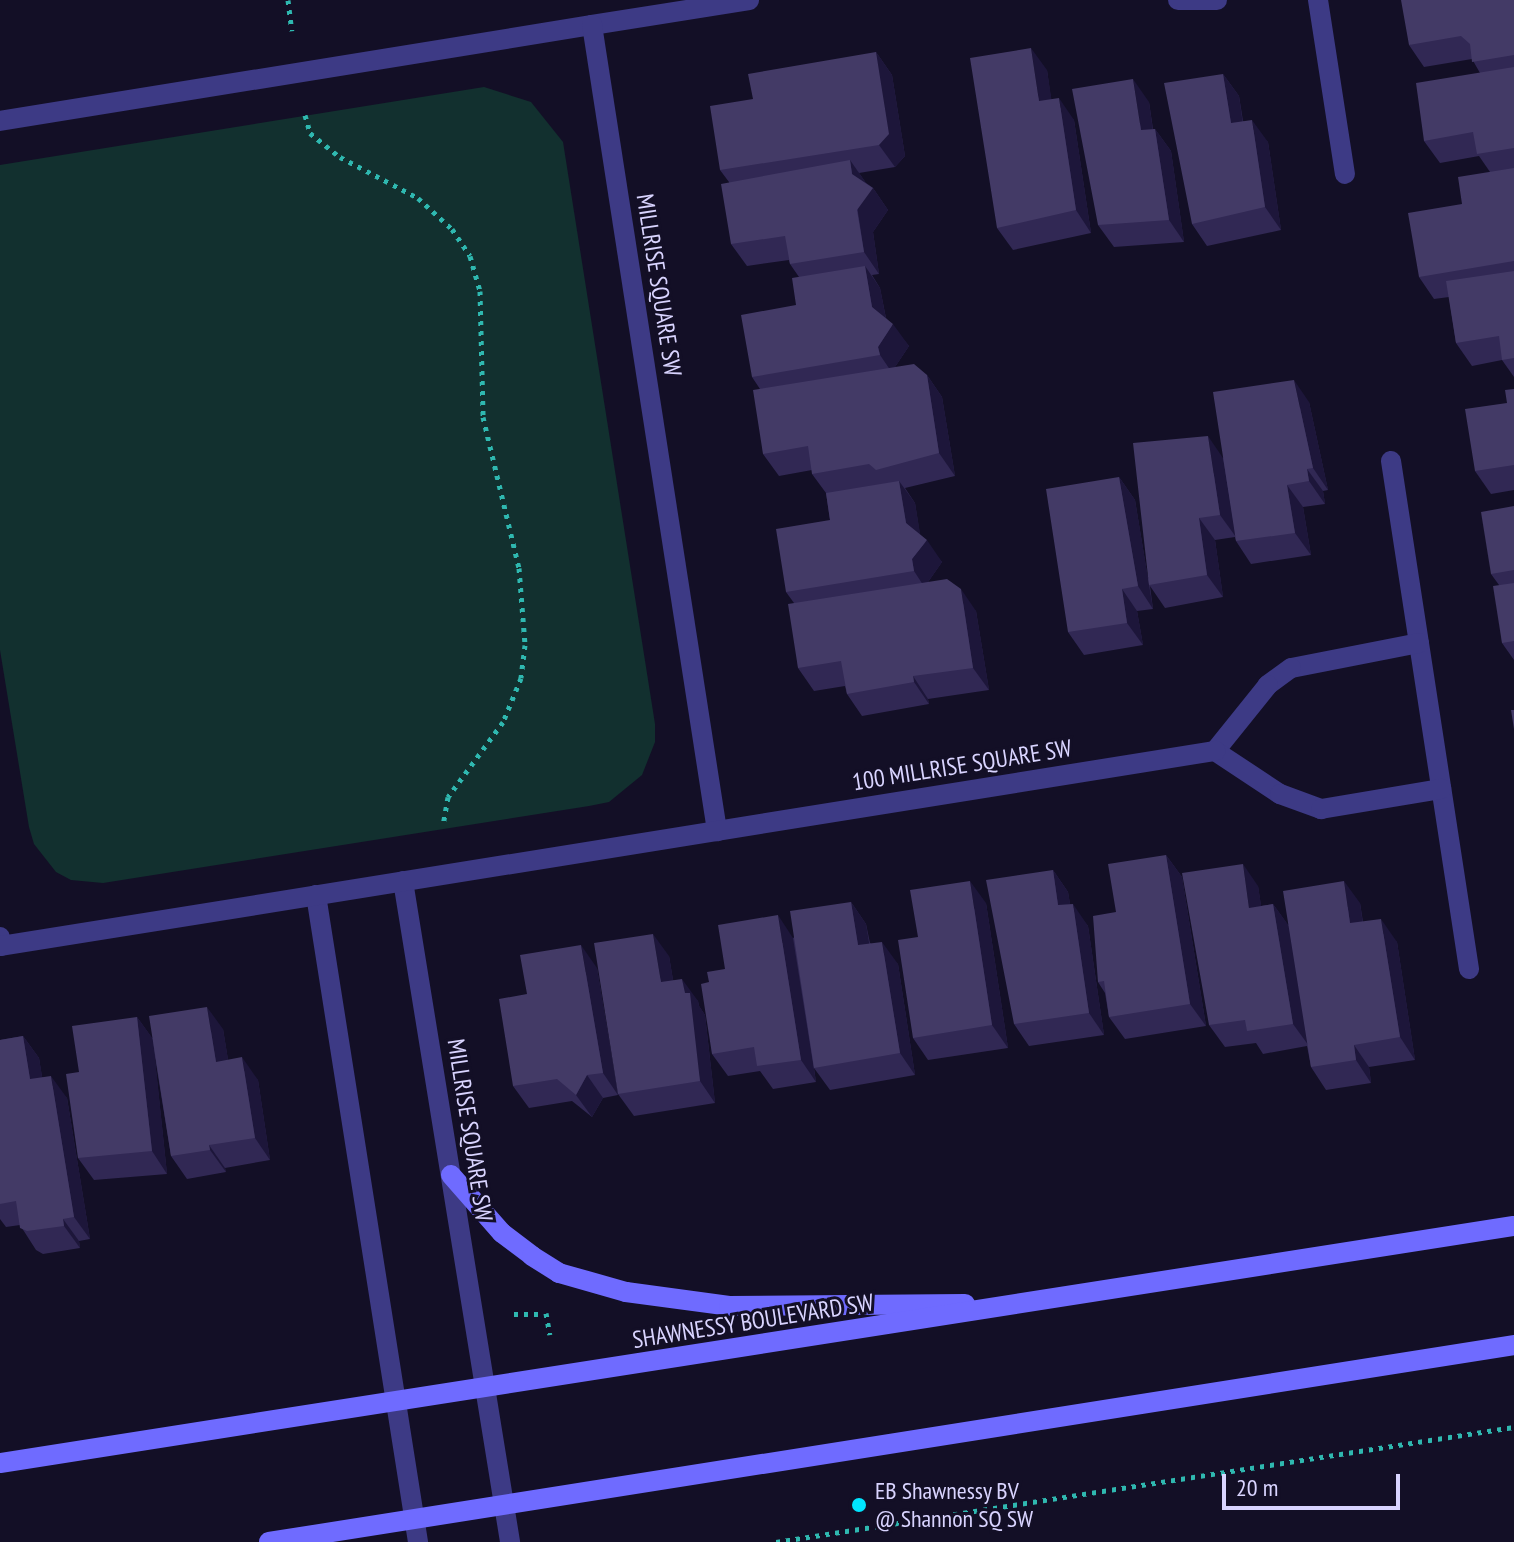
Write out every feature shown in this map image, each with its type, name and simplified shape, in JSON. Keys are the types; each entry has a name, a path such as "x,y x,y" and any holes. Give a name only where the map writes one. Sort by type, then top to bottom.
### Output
{"main road":[{"path":"451,1175 502,1233 532,1256 559,1273 626,1292 729,1306 1033,1304"},
{"name":"SHAWNESSY BOULEVARD SW","path":"0,1463 1033,1304 1514,1226"},
{"path":"269,1542 1514,1345"}],"street":[{"path":"0,121 749,0"},
{"path":"1178,0 1217,0"},
{"path":"1318,0 1345,174"},
{"name":"MILLRISE SQUARE SW","path":"592,25 717,831"},
{"path":"1391,461 1469,969"},
{"path":"1419,643 1291,668 1268,685 1215,751 1280,794 1321,809 1441,789"},
{"name":"100 MILLRISE SQUARE SW","path":"717,831 1215,751"},
{"path":"0,943 717,831"},
{"name":"MILLRISE SQUARE SW","path":"403,881 510,1542"},
{"path":"316,895 418,1542"}],"path":[{"path":"288,0 292,74 310,133 340,157 418,198 452,229 470,256 480,291 483,417 519,568 525,645 521,678 503,722 448,797 443,825"},
{"path":"509,1314 546,1314"},
{"path":"776,1542 1514,1427"}],"green space":[{"path":"484,87 531,102 563,142 655,724 655,742 642,775 609,802 589,806 103,883 71,880 56,872 34,844 0,650 0,165"}],"building":[{"path":"1401,0 1514,0 1514,55 1472,62 1470,44 1461,36 1409,45"},
{"path":"1031,48 1039,101 1059,98 1076,210 997,228 970,58"},
{"path":"876,52 889,134 879,145 720,170 710,106 753,99 748,74"},
{"path":"1514,67 1514,148 1477,154 1473,132 1424,141 1416,83"},
{"path":"1223,74 1231,123 1252,120 1265,207 1192,224 1164,83"},
{"path":"1133,79 1141,130 1155,129 1169,220 1098,225 1072,89"},
{"path":"850,160 852,174 873,188 857,210 864,252 790,264 785,236 731,244 721,184"},
{"path":"1514,168 1514,261 1419,277 1408,213 1462,204 1458,177"},
{"path":"865,266 872,307 893,324 878,347 880,355 752,377 741,315 796,305 792,278"},
{"path":"1514,271 1514,358 1502,360 1499,336 1456,343 1446,281"},
{"path":"914,364 927,375 939,453 876,470 869,464 812,474 808,446 763,454 753,390"},
{"path":"1294,380 1313,468 1307,469 1309,481 1287,485 1295,533 1236,541 1213,392"},
{"path":"1514,389 1514,465 1475,471 1465,409 1507,403 1505,390"},
{"path":"1208,436 1220,515 1199,518 1207,575 1149,585 1133,443"},
{"path":"1119,477 1138,586 1122,589 1127,623 1068,632 1046,489"},
{"path":"899,481 906,523 927,540 912,559 914,571 786,592 776,529 830,520 826,493"},
{"path":"1514,506 1514,570 1491,574 1481,512"},
{"path":"947,579 961,589 973,668 913,676 914,682 847,694 841,661 798,668 788,604"},
{"path":"1514,583 1514,641 1502,643 1493,586"},
{"path":"1166,855 1190,1004 1109,1017 1104,981 1098,982 1093,916 1116,912 1108,864"},
{"path":"1243,864 1249,908 1273,904 1293,1024 1247,1031 1245,1020 1209,1025 1182,873"},
{"path":"1053,870 1058,905 1073,904 1089,1013 1014,1024 986,880"},
{"path":"970,881 992,1025 913,1038 898,940 918,937 910,890"},
{"path":"1344,881 1350,923 1381,919 1400,1037 1354,1045 1356,1060 1311,1067 1283,891"},
{"path":"851,902 858,945 882,942 900,1053 814,1068 790,911"},
{"path":"778,915 801,1060 757,1066 754,1047 712,1054 701,984 709,982 707,972 725,969 718,925"},
{"path":"653,934 661,982 682,979 685,993 690,993 700,1081 618,1094 594,943"},
{"path":"581,945 603,1073 587,1075 576,1095 557,1079 513,1086 499,999 527,994 520,955"},
{"path":"207,1007 216,1062 242,1057 255,1138 209,1145 210,1150 171,1156 149,1016"},
{"path":"137,1017 152,1151 78,1158 66,1074 79,1072 72,1026"},
{"path":"23,1036 30,1079 51,1076 74,1217 63,1219 64,1226 27,1231 20,1228 16,1201 0,1204 0,1040"}],"place":[{"name":"EB Shawnessy BV @ Shannon SQ SW","path":"859,1505"}]}
